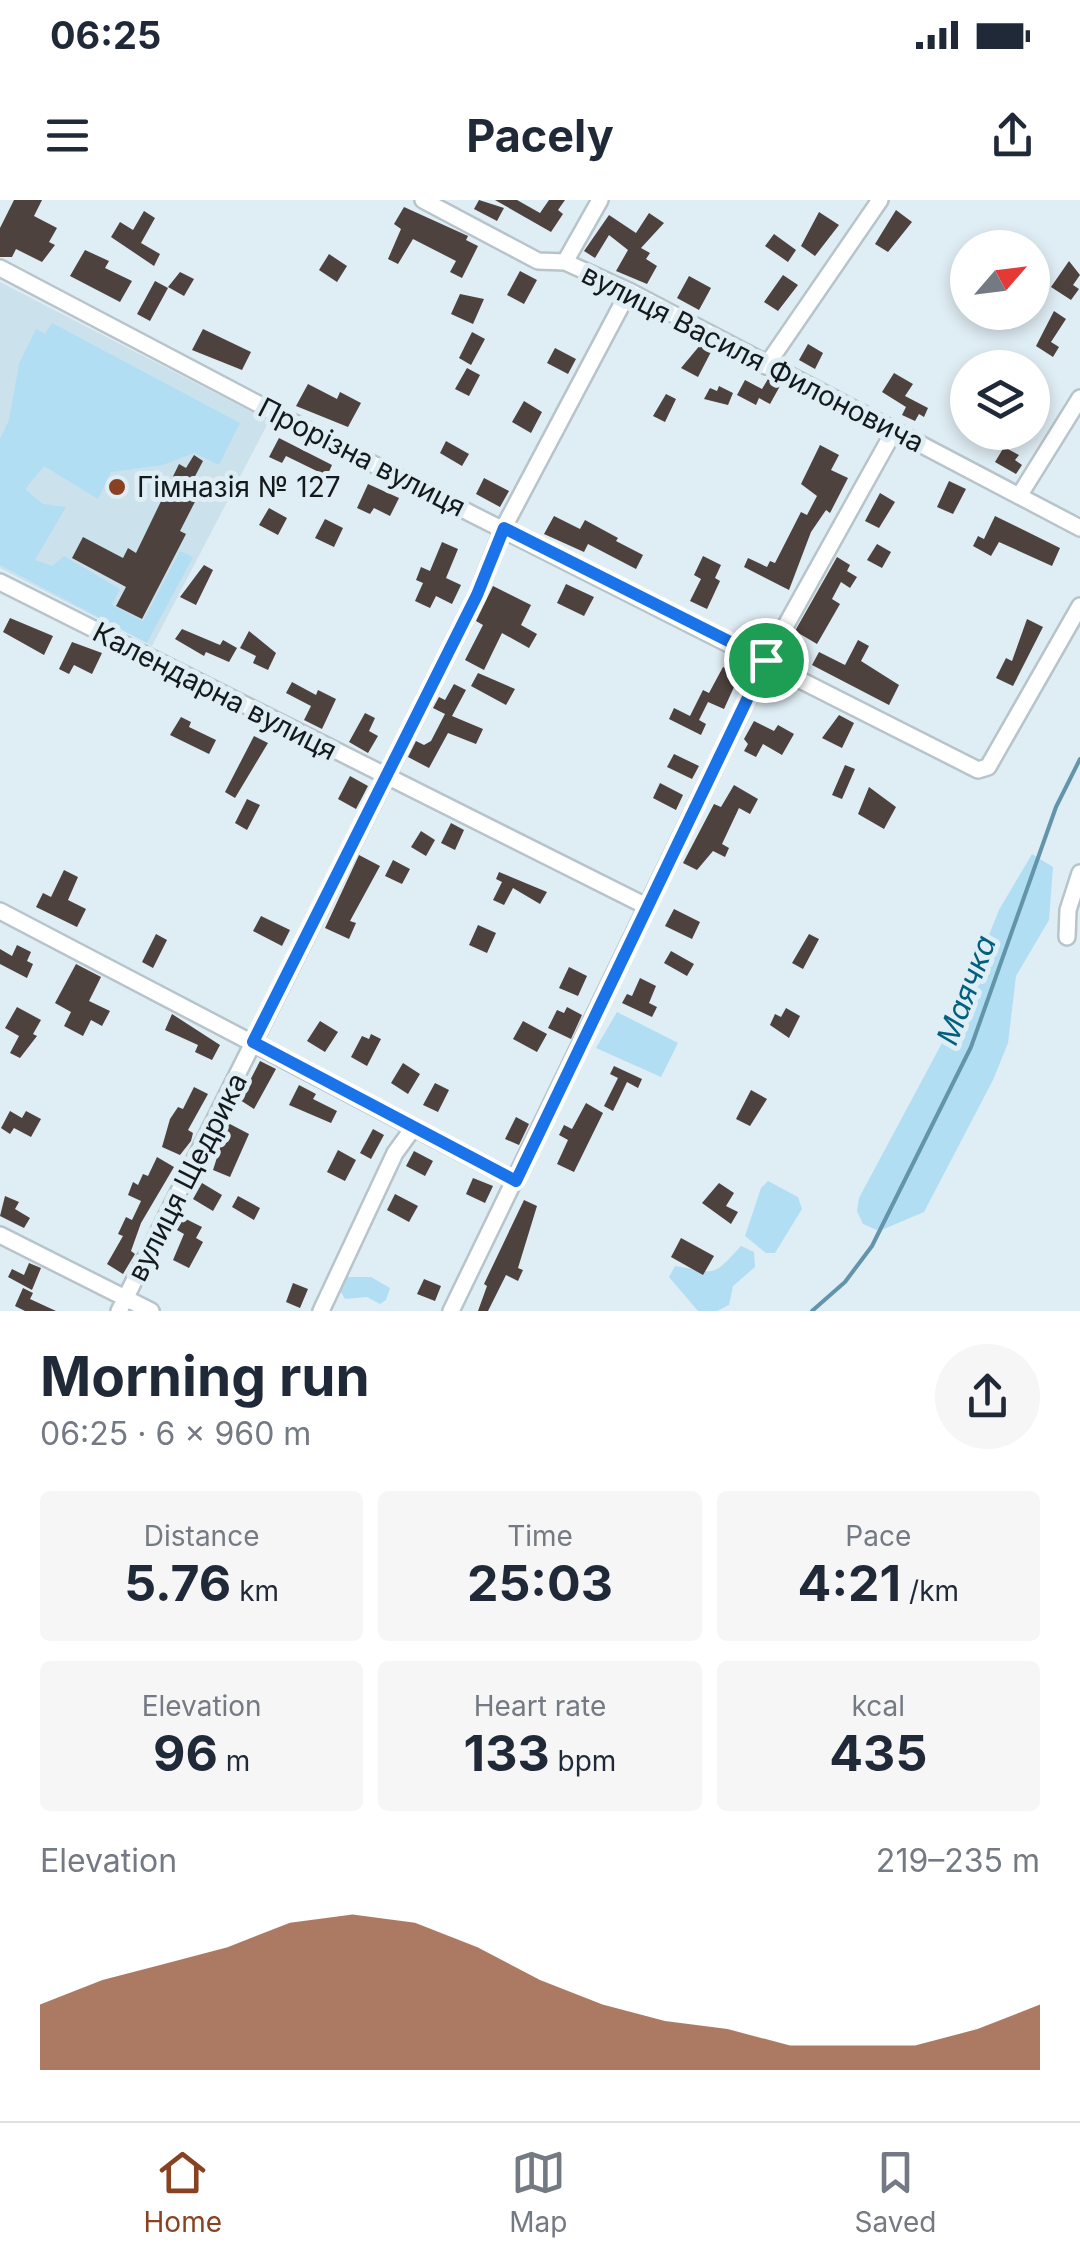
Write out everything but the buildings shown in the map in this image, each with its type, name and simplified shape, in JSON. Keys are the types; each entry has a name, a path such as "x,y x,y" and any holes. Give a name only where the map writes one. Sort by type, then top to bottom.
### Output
{"street":[{"name":"вулиця Василя Филоновича","path":"423,200 538,261 565,262 629,291 1080,528"},
{"path":"766,366 880,200"},
{"path":"565,262 596,203"},
{"name":"Прорізна вулиця","path":"0,268 984,770 1080,606"},
{"name":"вулиця Щедрика","path":"122,1305 477,595 504,528 629,291"},
{"path":"1018,496 1080,398"},
{"path":"451,1311 766,660 894,431"},
{"name":"Календарна вулиця","path":"0,582 646,906"},
{"path":"1068,937 1071,896 1080,873"},
{"path":"0,911 516,1181"},
{"path":"321,1311 394,1153 414,1127"},
{"path":"0,1235 122,1305 152,1311"}],"shaded area":[{"name":"Гімназія № 127","path":"0,282 269,421 152,646 0,568"},
{"path":"52,323 240,423 219,465 194,453 163,465 111,472 98,499 44,466 25,489 43,504 66,507 35,560 52,566 64,556 120,589 112,605 143,621 180,551 193,557 147,643 0,565 0,439 9,420 19,364 36,329 45,334"},
{"path":"1032,854 1053,867 1049,920 1016,976 1008,1043 993,1080 924,1212 879,1231 863,1224 857,1211 859,1198 957,1015 999,910"},
{"path":"617,1012 678,1043 661,1077 596,1048"},
{"path":"768,1181 798,1197 802,1209 775,1253 766,1253 745,1236 761,1188"},
{"path":"741,1246 754,1252 755,1267 733,1286 729,1305 717,1311 698,1311 669,1277 675,1266 717,1269"},
{"path":"345,1277 371,1277 390,1288 386,1300 380,1304 367,1297 345,1299 337,1285"}],"waterway":[{"name":"Маячка","path":"812,1311 845,1282 872,1246 971,1047 1056,807 1080,759"}],"place":[{"name":"Гімназія № 127","path":"117,487"}],"route":[{"path":"504,528 766,660 516,1181 253,1042 477,595 504,528"}]}
